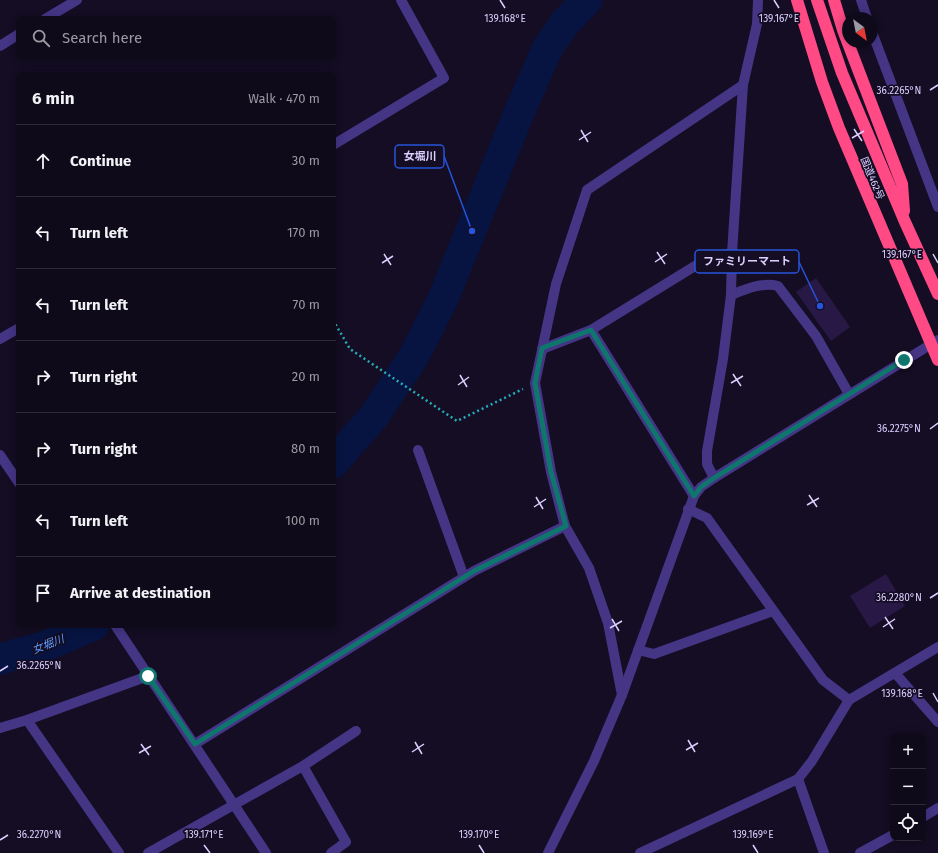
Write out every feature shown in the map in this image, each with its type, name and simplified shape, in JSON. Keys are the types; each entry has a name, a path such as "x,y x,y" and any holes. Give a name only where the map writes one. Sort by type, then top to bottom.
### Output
{"highway":[{"name":"国道462号","path":"797,0 820,75 839,128 935,342 938,360"},
{"name":"国道462号","path":"817,0 842,73 905,222 938,294"},
{"path":"834,0 843,30 902,184 905,222"}],"street":[{"path":"50,16 77,0"},
{"path":"336,143 444,78 401,0"},
{"path":"714,478 707,464 707,451 723,359 731,295 732,253 743,85 757,24 758,0"},
{"path":"861,0 865,12"},
{"path":"0,46 16,36"},
{"path":"878,48 938,207"},
{"path":"622,695 608,622 592,574 566,526 551,472 535,383 556,284 587,190 743,85"},
{"path":"542,348 591,330 708,258 732,253"},
{"path":"731,295 769,284 778,286 816,336 849,394"},
{"path":"0,339 16,330"},
{"path":"591,330 694,496"},
{"path":"548,853 594,761 622,695 688,509 694,496 701,487 714,478 935,342"},
{"path":"418,450 464,577"},
{"path":"0,455 16,479"},
{"path":"688,509 707,518 823,680 849,700"},
{"path":"195,744 464,577 566,526"},
{"path":"638,650 654,654 773,611"},
{"path":"117,628 266,853"},
{"path":"640,853 659,849 798,779 812,761 849,700 938,647"},
{"path":"895,673 938,722"},
{"path":"0,728 27,720 148,676"},
{"path":"27,720 119,853"},
{"path":"148,853 303,766 356,731"},
{"path":"303,766 346,842 331,853"},
{"path":"798,779 824,853"},
{"path":"926,815 938,808"},
{"path":"860,853 890,837"}],"path":[{"path":"336,325 350,349 457,421 535,383"}],"building":[{"path":"816,278 850,327 831,341 796,292"},
{"path":"886,574 905,606 870,628 850,596"}],"waterway":[{"name":"女堀川","path":"336,460 374,416 414,356 443,299 519,113 548,47 565,23 587,0"},
{"name":"女堀川","path":"0,659 43,647 87,628"}],"place":[{"name":"女堀川","path":"472,231"},
{"name":"ファミリーマート","path":"820,306"}],"route":[{"path":"148,676 195,744 474,571 566,526 551,472 540,418 535,383 542,348 591,330 694,496 701,487 714,478 904,360"}]}
